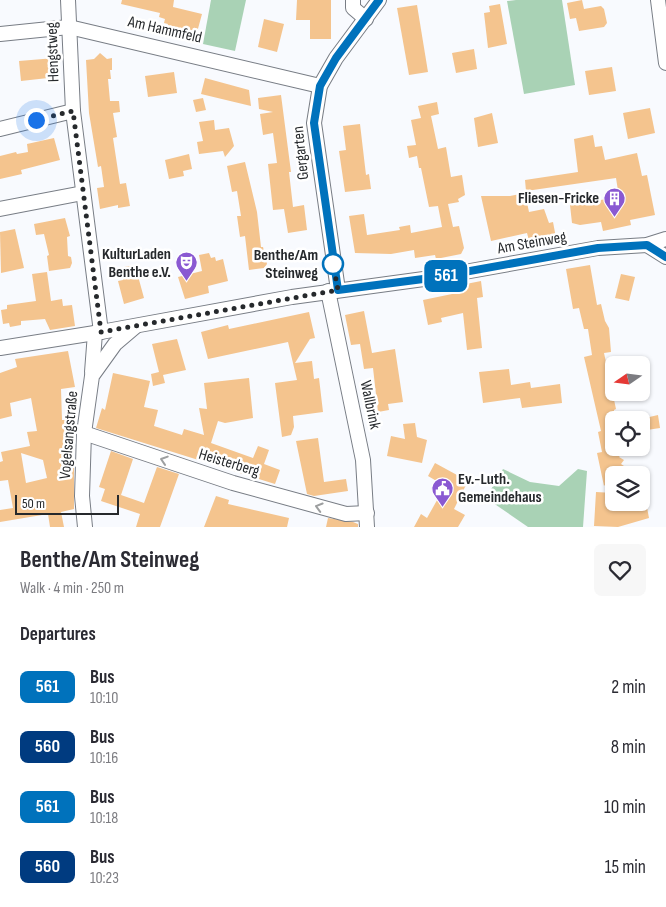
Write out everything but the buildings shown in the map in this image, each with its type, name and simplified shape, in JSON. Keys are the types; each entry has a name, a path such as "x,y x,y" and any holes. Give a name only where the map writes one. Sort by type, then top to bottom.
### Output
{"street":[{"name":"Hengstweg","path":"68,0 73,111 98,333"},
{"path":"353,0 353,8 366,19"},
{"name":"Gergarten","path":"333,291 314,123 320,86 336,58 379,0"},
{"path":"658,0 666,63"},
{"name":"Am Hammfeld","path":"0,34 69,26 320,86"},
{"path":"0,129 73,111"},
{"path":"0,209 83,193"},
{"name":"Am Steinweg","path":"0,348 98,333 333,291 431,278 598,248 647,245 666,239"},
{"path":"647,245 666,257"},
{"name":"Wallbrink","path":"333,291 363,460 367,513 366,527"},
{"name":"Vogelsangstraße","path":"92,376 115,344 136,326"},
{"name":"Vogelsangstraße","path":"85,527 82,496 84,433 98,333"},
{"name":"Heisterberg","path":"84,433 233,483 346,514 367,513"}],"green space":[{"path":"211,0 246,0 235,51 203,44"},
{"path":"562,0 575,85 524,94 507,1"},
{"path":"503,469 530,482 559,486 578,469 587,471 583,527 528,527 486,498"}],"bus line":[{"name":"561","path":"379,0 336,58 320,86 314,123 338,290 431,278 598,248 647,245 666,257"}],"place":[{"name":"Fliesen-Fricke","path":"615,217"},
{"name":"Benthe/Am Steinweg","path":"333,264"},
{"name":"KulturLaden Benthe e.V.","path":"187,282"},
{"name":"Ev.-Luth. Gemeindehaus","path":"442,507"}],"route":[{"path":"36,120 73,111 101,332 338,290 333,264"}]}
